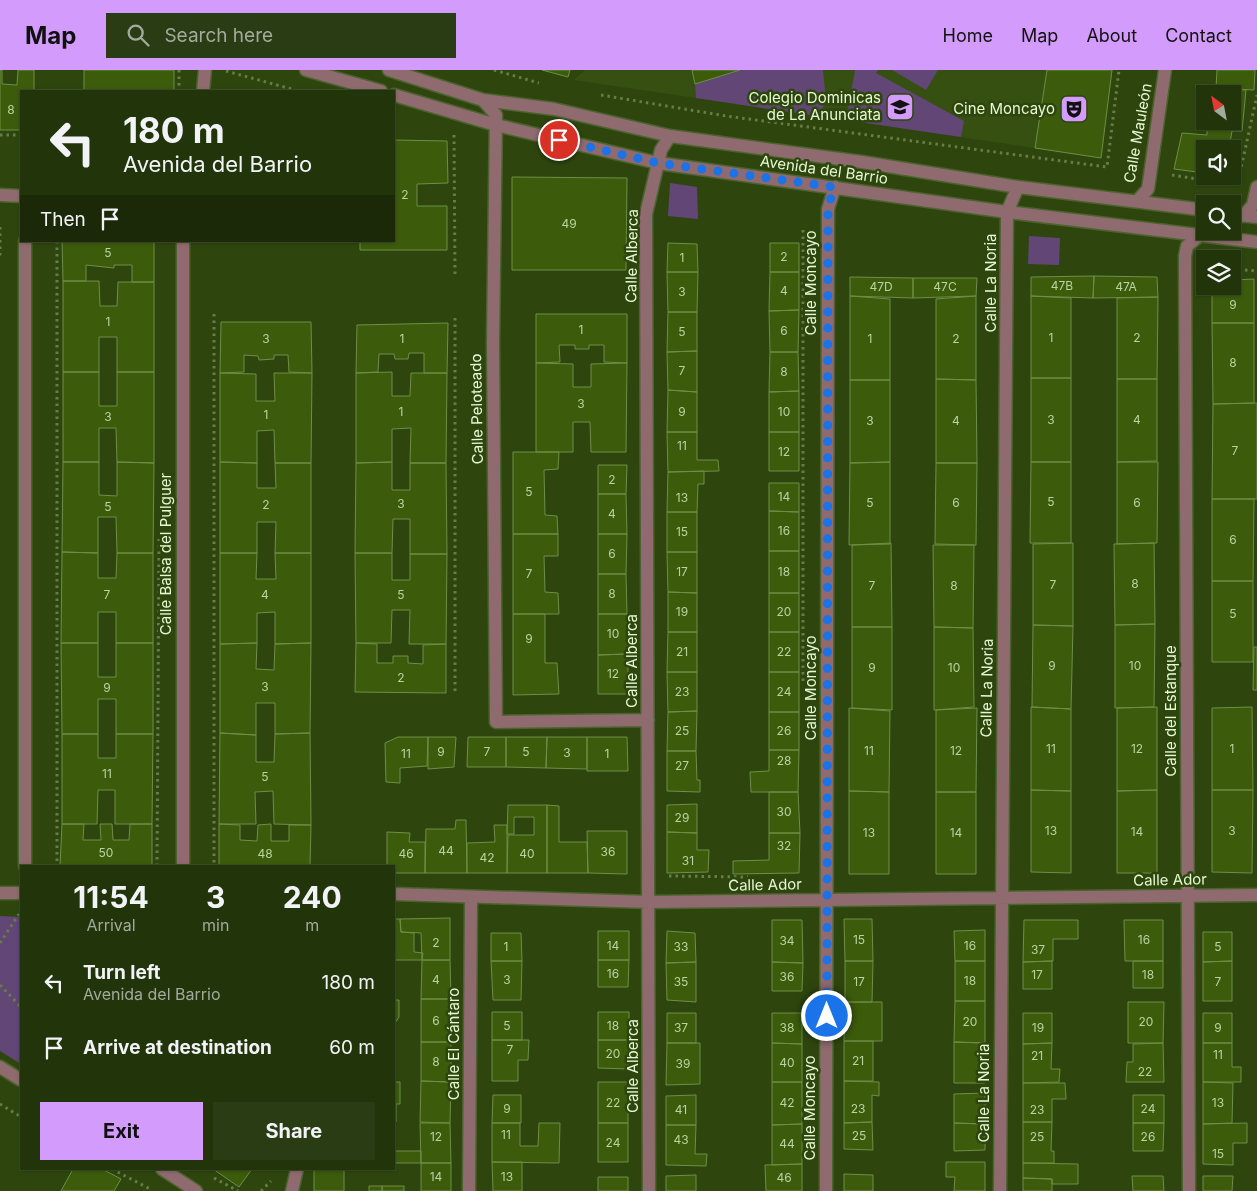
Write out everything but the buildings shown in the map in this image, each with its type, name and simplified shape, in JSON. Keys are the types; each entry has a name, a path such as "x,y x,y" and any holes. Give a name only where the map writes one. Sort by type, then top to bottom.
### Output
{"street":[{"path":"203,90 205,70"},
{"path":"306,70 377,90"},
{"name":"Avenida del Barrio","path":"389,70 484,100 554,109 670,136 862,162 1018,187 1138,200 1196,209"},
{"name":"Calle Mauleón","path":"1138,200 1148,189 1165,70"},
{"name":"Avenida del Barrio","path":"395,95 496,125 658,163 1007,212 1196,236"},
{"name":"Calle Peloteado","path":"484,100 496,115 493,343 496,722 648,720"},
{"name":"Calle Alberca","path":"649,1191 646,214 661,150 670,136"},
{"name":"Calle Moncayo","path":"826,1191 828,208 834,187"},
{"name":"Calle La Noria","path":"1000,1191 1007,212 1018,187"},
{"path":"1241,213 1253,205 1257,187"},
{"path":"0,195 20,196"},
{"path":"1241,215 1257,218"},
{"name":"Calle del Estanque","path":"1189,1191 1185,256 1187,246 1196,238"},
{"name":"Avenida del Barrio","path":"1238,240 1257,242"},
{"path":"25,242 26,865"},
{"name":"Calle Balsa del Pulguer","path":"183,242 183,865"},
{"path":"0,893 20,893"},
{"name":"Calle Ador","path":"395,894 649,902 1257,896"},
{"name":"Calle El Cántaro","path":"469,1191 471,897"},
{"path":"0,1067 20,1079"},
{"path":"164,1170 196,1191"},
{"path":"292,1191 297,1170"}],"path":[{"path":"179,70 179,90"},
{"path":"223,70 295,90"},
{"path":"494,70 544,84"},
{"path":"592,94 726,116 1108,167 1119,70"},
{"path":"1164,174 1238,186 1257,95"},
{"path":"446,132 454,135 455,276"},
{"path":"0,135 20,134"},
{"path":"0,227 0,256"},
{"path":"803,230 803,690"},
{"path":"57,242 57,865"},
{"path":"1241,270 1257,271"},
{"path":"214,314 214,865"},
{"path":"455,318 455,694"},
{"path":"157,865 159,529"},
{"path":"663,876 753,877"},
{"path":"0,943 20,913"},
{"path":"0,985 20,1006"},
{"path":"0,1104 20,1116"},
{"path":"114,1170 152,1191"},
{"path":"206,1173 238,1191"}],"shaded area":[{"name":"Colegio Dominicas de La Anunciata","path":"585,70 1047,70 1035,148 574,80"},
{"path":"740,70 823,70 825,90 822,117 696,98 695,84"},
{"path":"855,70 878,70 876,73 964,121 961,137 846,120"},
{"path":"892,70 938,70 926,90"},
{"path":"670,183 697,187 698,219 668,216"},
{"path":"1029,236 1060,238 1059,265 1028,264"},
{"path":"0,916 20,917 20,1063 0,1051"}],"place":[{"name":"Colegio Dominicas de La Anunciata","path":"900,107"},
{"name":"Cine Moncayo","path":"1074,109"}],"route":[{"path":"559,140 658,163 834,187 828,208 827,1016"}]}
